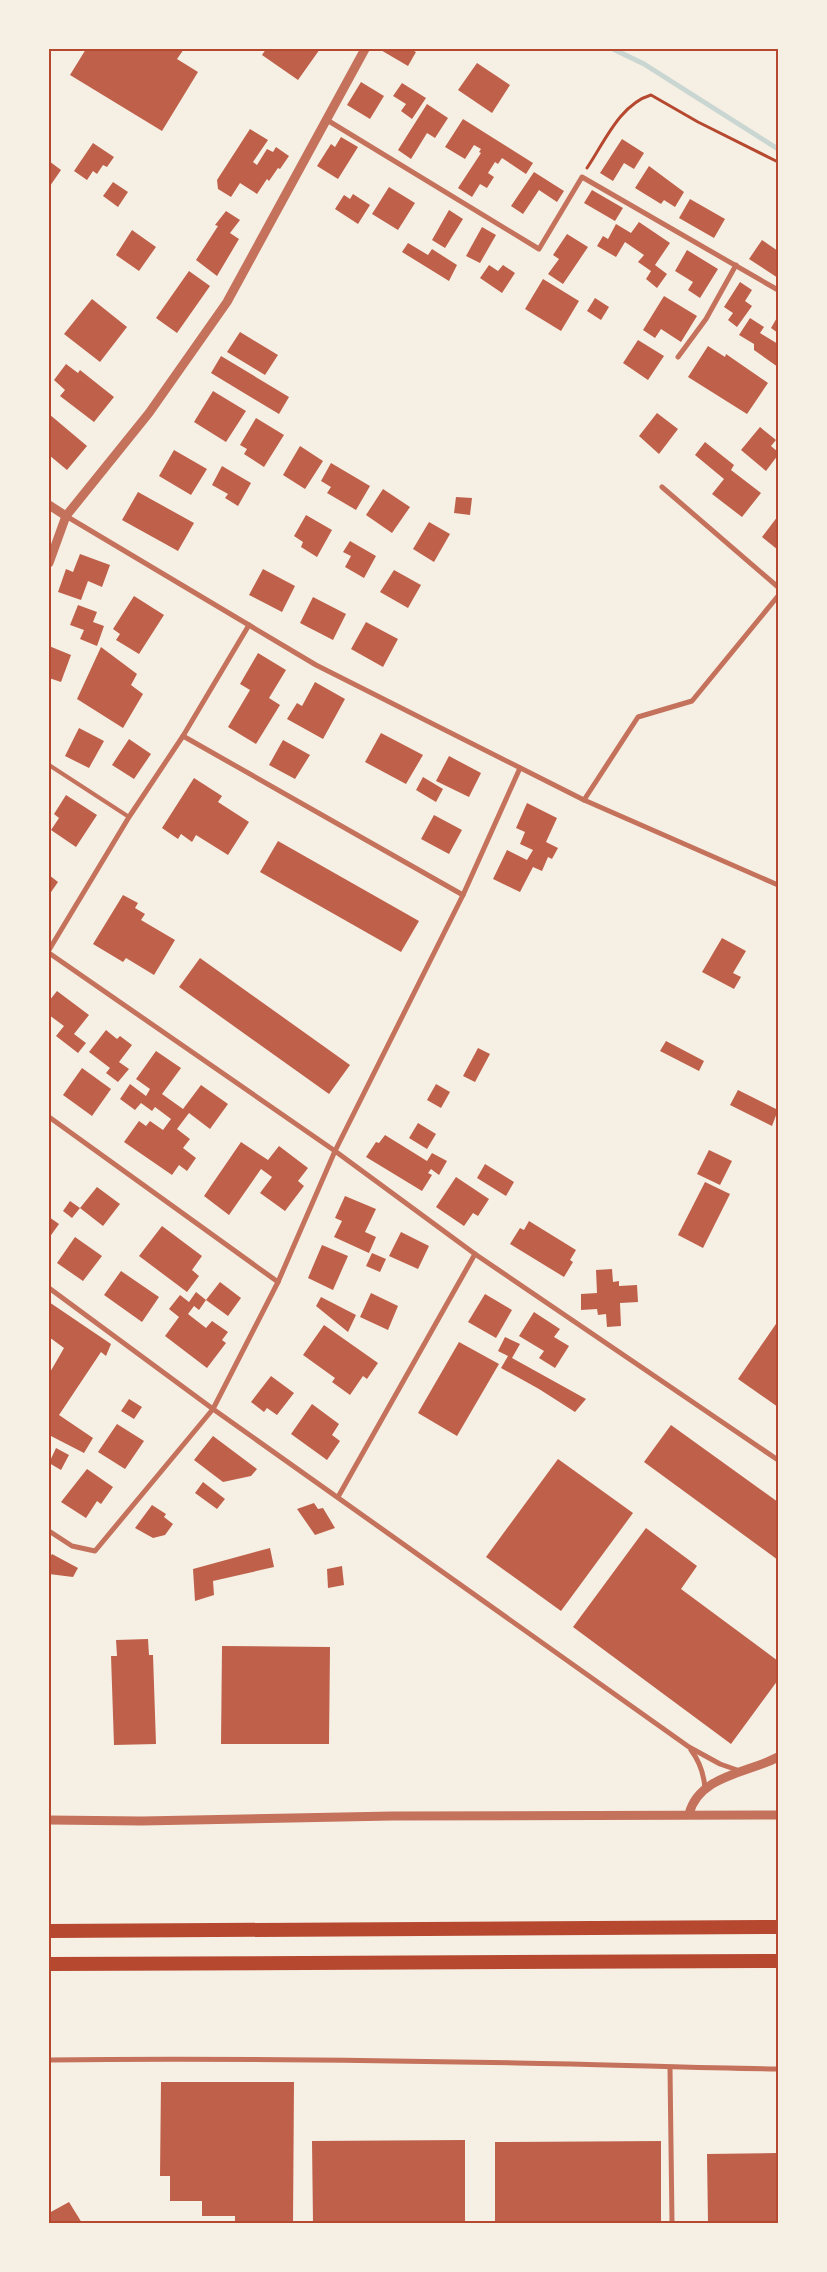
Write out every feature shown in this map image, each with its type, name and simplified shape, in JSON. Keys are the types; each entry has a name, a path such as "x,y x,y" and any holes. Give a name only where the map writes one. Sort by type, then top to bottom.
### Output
{"highway":[{"path":"49,1931 778,1927"},
{"path":"49,1964 778,1961"}],"street":[{"path":"49,563 66,516 149,413 227,302 365,49"},
{"path":"327,120 539,249 582,176 778,290"},
{"path":"678,357 706,319 736,266"},
{"path":"662,486 778,587"},
{"path":"49,505 316,665 584,800 778,885"},
{"path":"584,800 638,717 692,701 778,596"},
{"path":"249,625 183,736 129,817 49,952 335,1150 475,1254 778,1460"},
{"path":"183,736 463,895"},
{"path":"49,1531 72,1546 95,1551 213,1409 278,1282 335,1150 463,895 520,768"},
{"path":"49,1117 278,1282"},
{"path":"338,1497 475,1254"},
{"path":"49,1288 213,1409 689,1748 720,1764 740,1771"},
{"path":"689,1748 701,1766 704,1789"},
{"path":"688,1814 691,1806 704,1789 721,1779 762,1765 778,1757"},
{"path":"49,1820 142,1821 392,1816 778,1815"},
{"path":"49,2060 142,2059 510,2063 670,2068 778,2068"},
{"path":"670,2068 672,2223"}],"lane":[{"path":"49,765 129,817"}],"path":[{"path":"582,176 619,119 638,99 650,94 698,122 778,162"}],"building":[{"path":"86,49 184,49 177,59 198,72 162,131 70,75"},
{"path":"266,49 320,49 298,80 262,55"},
{"path":"379,49 410,49 416,52 408,66"},
{"path":"477,63 510,85 492,113 458,90"},
{"path":"361,82 384,96 370,119 347,105"},
{"path":"402,83 426,98 412,119 401,111 406,104 393,96"},
{"path":"427,104 448,118 435,138 427,133 411,159 398,150"},
{"path":"463,119 533,163 526,174 502,158 498,164 495,162 488,173 494,177 487,188 480,184 472,197 458,188 481,153 479,152 481,149 474,145 465,159 445,147"},
{"path":"250,129 268,140 253,162 257,165 267,149 273,152 276,147 289,156 269,181 267,179 257,194 240,183 231,197 218,189 217,180"},
{"path":"341,137 358,147 338,179 317,166 331,144 335,147"},
{"path":"622,139 644,153 634,169 624,163 613,181 600,173"},
{"path":"93,143 114,157 107,167 103,165 97,174 93,171 87,180 74,171"},
{"path":"49,161 61,170 50,186 49,185"},
{"path":"649,166 684,192 675,207 664,200 661,204 635,188"},
{"path":"534,172 564,191 557,202 539,190 523,214 511,206"},
{"path":"113,182 128,192 118,207 103,196"},
{"path":"389,187 415,203 398,230 372,214"},
{"path":"592,190 623,208 615,221 584,203"},
{"path":"353,194 370,205 358,224 335,209 344,195 350,199"},
{"path":"690,199 725,219 714,238 679,218"},
{"path":"449,210 463,219 445,248 432,240"},
{"path":"226,211 240,220 230,233 239,239 217,276 196,260 218,226 215,225"},
{"path":"639,222 670,243 655,265 667,274 657,288 646,279 651,271 638,262 644,255 625,242 616,257 597,246 603,236 608,239 616,224 631,233"},
{"path":"482,227 496,235 480,263 466,256"},
{"path":"132,230 156,247 139,271 116,255"},
{"path":"567,234 588,247 563,284 548,274 559,259 553,255"},
{"path":"762,240 778,251 778,278 749,259"},
{"path":"408,243 428,255 432,249 457,265 449,281 402,252"},
{"path":"687,250 718,269 700,298 688,290 693,282 675,271"},
{"path":"489,265 498,271 503,265 515,273 502,293 480,278"},
{"path":"189,271 210,286 177,333 156,318"},
{"path":"543,279 579,301 561,331 525,309"},
{"path":"740,282 752,290 745,301 752,306 737,327 728,320 733,313 724,307"},
{"path":"664,296 697,316 681,342 661,329 655,338 643,330"},
{"path":"595,298 609,307 601,320 587,311"},
{"path":"92,299 127,327 100,362 64,334"},
{"path":"778,316 778,333 771,328"},
{"path":"750,318 764,327 760,333 778,344 778,367 754,350 754,344 739,335"},
{"path":"240,332 278,355 265,375 227,352"},
{"path":"638,340 664,356 648,380 623,363"},
{"path":"708,346 725,357 726,354 768,383 747,414 688,377"},
{"path":"221,356 289,397 279,414 211,373"},
{"path":"66,364 78,373 80,370 114,397 94,422 60,396 65,390 54,380"},
{"path":"213,391 246,411 226,442 194,422"},
{"path":"657,413 678,429 659,454 639,436"},
{"path":"49,414 87,446 67,470 49,455"},
{"path":"256,418 284,435 264,467 244,454 247,449 240,445"},
{"path":"760,427 776,440 771,446 778,452 778,455 766,471 741,450"},
{"path":"705,442 734,465 731,470 761,493 742,517 712,494 724,479 695,455"},
{"path":"300,446 323,461 305,489 283,475"},
{"path":"174,450 207,469 191,495 159,476"},
{"path":"331,463 370,486 356,510 327,493 331,487 321,481"},
{"path":"222,466 251,483 238,506 225,498 228,494 212,485"},
{"path":"383,489 410,507 392,533 366,515"},
{"path":"138,492 194,523 178,551 122,520"},
{"path":"456,497 472,498 470,515 454,513"},
{"path":"306,515 332,530 317,557 301,547 303,542 294,536"},
{"path":"778,516 778,550 762,537"},
{"path":"429,522 450,534 434,562 413,549"},
{"path":"350,541 376,556 364,578 345,567 351,556 343,552"},
{"path":"80,554 110,565 102,587 88,581 81,600 58,592 66,569 73,572"},
{"path":"263,569 295,586 282,612 249,595"},
{"path":"394,570 421,585 408,608 380,592"},
{"path":"134,596 164,615 139,654 116,640 120,634 113,629"},
{"path":"313,597 346,614 333,640 300,623"},
{"path":"78,605 97,612 93,622 104,626 97,646 80,639 84,630 70,625"},
{"path":"366,622 398,639 383,667 351,649"},
{"path":"49,646 71,655 61,682 49,678"},
{"path":"101,647 137,674 131,685 143,694 123,728 77,699"},
{"path":"258,653 286,670 269,698 280,705 256,744 228,727 250,690 240,684"},
{"path":"315,682 345,699 323,739 287,719 297,703 302,706"},
{"path":"79,728 104,741 89,768 65,756"},
{"path":"381,733 423,755 406,784 365,762"},
{"path":"129,739 151,754 134,779 112,765"},
{"path":"283,740 310,755 295,779 269,765"},
{"path":"449,756 481,773 469,797 436,781"},
{"path":"423,777 443,789 436,802 416,790"},
{"path":"194,778 222,796 218,802 249,822 228,855 196,835 192,842 181,834 178,839 162,828"},
{"path":"66,795 97,815 76,847 51,830 59,818 54,814"},
{"path":"527,803 557,818 546,842 558,848 552,859 548,857 542,871 533,867 520,892 493,879 507,850 527,860 533,850 520,844 525,832 516,828"},
{"path":"434,815 462,830 449,854 421,839"},
{"path":"278,841 419,921 401,952 260,872"},
{"path":"49,875 58,882 49,895"},
{"path":"123,895 138,903 135,908 145,914 141,920 175,940 154,975 126,958 123,962 93,944"},
{"path":"722,938 746,951 733,973 741,977 734,989 702,972"},
{"path":"200,958 350,1065 329,1094 179,987"},
{"path":"57,991 89,1015 74,1034 86,1043 78,1053 56,1036 64,1026 49,1015 49,1001"},
{"path":"106,1030 117,1039 120,1036 132,1045 119,1062 129,1069 118,1082 106,1073 110,1068 89,1052"},
{"path":"666,1041 704,1061 699,1071 660,1051"},
{"path":"478,1048 490,1054 475,1082 463,1076"},
{"path":"156,1051 181,1068 162,1094 183,1109 201,1085 228,1104 210,1129 189,1113 177,1129 190,1139 183,1148 196,1158 187,1171 179,1165 172,1175 124,1142 139,1121 146,1126 150,1121 163,1130 171,1119 155,1107 152,1111 141,1103 135,1110 120,1099 130,1084 146,1096 150,1089 136,1079"},
{"path":"82,1068 111,1089 92,1116 63,1095"},
{"path":"436,1084 450,1092 441,1108 427,1100"},
{"path":"738,1090 778,1110 772,1126 730,1105"},
{"path":"418,1123 436,1134 427,1149 409,1138"},
{"path":"385,1135 427,1161 432,1153 447,1161 439,1175 431,1169 428,1173 432,1175 422,1191 366,1157 376,1142 379,1143"},
{"path":"241,1142 268,1160 279,1146 308,1168 298,1181 304,1186 285,1211 260,1193 272,1177 261,1169 229,1215 204,1196"},
{"path":"709,1150 732,1161 720,1185 697,1174"},
{"path":"485,1164 514,1182 506,1196 477,1178"},
{"path":"456,1177 489,1199 478,1216 473,1213 464,1226 436,1207"},
{"path":"705,1182 730,1194 703,1248 678,1235"},
{"path":"97,1187 120,1204 103,1226 80,1208"},
{"path":"345,1196 376,1209 365,1232 376,1237 369,1253 334,1237 342,1221 335,1218"},
{"path":"70,1201 80,1208 72,1218 63,1211"},
{"path":"49,1217 59,1224 49,1238"},
{"path":"529,1221 576,1250 570,1260 573,1262 564,1277 510,1244 520,1228 524,1230"},
{"path":"162,1226 202,1256 192,1270 199,1276 187,1292 139,1256"},
{"path":"401,1232 429,1246 418,1269 389,1256"},
{"path":"75,1237 102,1256 83,1281 57,1263"},
{"path":"322,1245 348,1256 333,1290 308,1278"},
{"path":"372,1253 386,1259 380,1272 366,1266"},
{"path":"612,1269 613,1282 619,1281 619,1286 637,1285 638,1302 620,1303 621,1326 607,1327 606,1314 598,1315 597,1309 581,1310 581,1294 597,1293 596,1270"},
{"path":"121,1271 159,1297 142,1322 104,1295"},
{"path":"220,1282 241,1298 228,1316 206,1300"},
{"path":"196,1292 206,1300 199,1310 194,1306 188,1314 206,1328 212,1321 228,1332 222,1340 226,1343 207,1368 165,1336 179,1317 169,1309 180,1295 189,1302"},
{"path":"371,1293 398,1306 388,1330 360,1317"},
{"path":"485,1294 512,1310 496,1338 468,1322"},
{"path":"321,1297 356,1315 348,1332 316,1306"},
{"path":"49,1302 111,1344 106,1356 101,1352 59,1415 93,1438 84,1453 49,1435 49,1374 64,1348 49,1337"},
{"path":"534,1312 560,1329 554,1337 569,1346 555,1368 539,1358 544,1351 519,1336"},
{"path":"778,1321 778,1407 738,1379"},
{"path":"324,1325 378,1363 367,1379 363,1376 350,1395 332,1382 335,1378 303,1355"},
{"path":"505,1337 520,1344 512,1358 586,1399 575,1412 501,1368 508,1356 498,1351"},
{"path":"459,1342 499,1364 457,1436 418,1413"},
{"path":"271,1376 294,1393 277,1415 267,1408 264,1412 251,1402"},
{"path":"129,1399 142,1407 134,1419 121,1411"},
{"path":"312,1404 339,1424 332,1435 340,1441 327,1460 291,1434"},
{"path":"117,1424 144,1441 125,1469 98,1452"},
{"path":"671,1425 778,1502 778,1560 644,1462"},
{"path":"213,1436 257,1469 251,1476 223,1482 194,1460"},
{"path":"56,1448 69,1455 61,1470 49,1463"},
{"path":"558,1459 633,1513 561,1611 486,1557"},
{"path":"87,1469 113,1487 101,1504 97,1501 86,1518 61,1502"},
{"path":"203,1482 225,1499 217,1509 195,1493"},
{"path":"314,1503 318,1509 323,1508 335,1528 315,1535 297,1509"},
{"path":"152,1505 166,1514 164,1517 173,1524 165,1535 153,1538 135,1528"},
{"path":"646,1528 697,1566 681,1589 778,1661 778,1680 731,1744 573,1627"},
{"path":"270,1548 274,1567 213,1581 214,1595 195,1601 193,1569"},
{"path":"52,1554 78,1568 73,1577 49,1574 49,1559"},
{"path":"342,1566 344,1585 328,1588 327,1569"},
{"path":"148,1639 149,1655 153,1655 156,1744 114,1745 111,1656 117,1656 116,1640"},
{"path":"222,1646 330,1647 329,1744 221,1744"},
{"path":"161,2082 294,2082 293,2223 235,2223 235,2216 202,2216 202,2201 170,2201 170,2176 160,2176"},
{"path":"465,2140 465,2223 313,2223 312,2141"},
{"path":"661,2141 661,2223 495,2223 495,2142"},
{"path":"778,2153 778,2223 708,2223 707,2154"},
{"path":"69,2202 82,2223 49,2223 49,2213"}],"waterway":[{"path":"613,49 644,64 778,149"}]}
